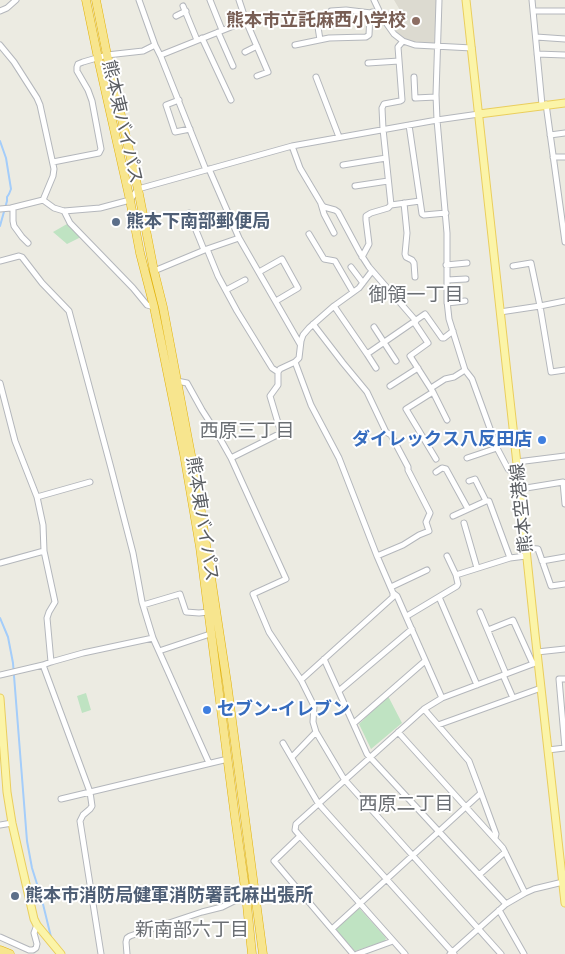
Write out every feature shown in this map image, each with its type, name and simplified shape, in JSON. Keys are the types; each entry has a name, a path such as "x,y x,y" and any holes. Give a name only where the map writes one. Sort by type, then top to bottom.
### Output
{"highway":[{"name":"熊本東バイパス","path":"86,0 140,253 154,307 184,454 200,547 246,895 252,954"},
{"name":"熊本東バイパス","path":"96,0 106,55 138,189 198,492 227,683 264,954"},
{"path":"0,950 10,954"}],"main road":[{"name":"熊本空港線","path":"466,0 519,479 537,652 536,663 541,688 565,903"},
{"path":"479,114 565,103"},
{"path":"0,698 7,792 12,823 34,919 37,926 61,954"}],"street":[{"path":"0,11 16,0"},
{"path":"139,0 155,45 190,129 239,238 300,344"},
{"path":"210,0 233,66"},
{"path":"239,0 268,72 257,76"},
{"path":"374,0 379,13 389,28 403,41 415,45 472,48"},
{"path":"439,0 436,97 446,213 447,303 449,319 465,370 473,382 497,448 508,469 519,479"},
{"path":"532,0 537,54 565,242"},
{"path":"176,16 184,9 231,100"},
{"path":"331,10 379,13"},
{"path":"533,11 565,11"},
{"path":"295,45 329,38 367,37 369,35 371,13"},
{"path":"316,14 320,40"},
{"path":"160,55 246,21"},
{"path":"536,37 565,39"},
{"path":"391,205 382,106 402,100 398,47 403,41"},
{"path":"0,45 14,62 39,101 54,169 43,200"},
{"path":"53,162 98,153 101,150 91,97 76,67 80,63 106,55 138,52 155,45"},
{"path":"245,52 257,46"},
{"path":"537,54 565,55"},
{"path":"368,63 399,61"},
{"path":"316,77 338,137"},
{"path":"414,77 415,98 436,97"},
{"path":"178,100 166,104 175,131 190,129"},
{"path":"43,200 52,207 64,211 100,208 130,200 138,189 292,146 479,114"},
{"path":"409,125 423,215 446,213"},
{"path":"550,135 565,133"},
{"path":"292,146 300,168 321,204 334,233"},
{"path":"553,157 565,157"},
{"path":"343,165 386,158"},
{"path":"355,186 388,181"},
{"path":"1,209 43,200"},
{"path":"362,256 369,244 366,216 370,213 388,209 391,205 420,201"},
{"path":"404,203 407,238 405,254 414,263 415,277"},
{"path":"321,204 338,212 362,256 415,321 428,343 410,356 432,390 447,420"},
{"path":"11,208 14,226 28,243"},
{"path":"325,216 334,210"},
{"path":"64,211 70,223 147,305 154,307"},
{"path":"189,213 226,290 272,368 278,372"},
{"path":"309,234 325,260 336,262 353,292"},
{"path":"154,271 239,238"},
{"path":"0,261 19,256 22,257 42,283 69,311 129,538 143,605 153,638 209,763"},
{"path":"259,272 282,259 298,288 276,302"},
{"path":"513,266 531,263 551,372 565,370"},
{"path":"446,266 467,264"},
{"path":"351,268 363,283"},
{"path":"231,458 280,433 270,396 278,385 278,372 281,368 296,362 299,358 300,344 305,333 313,324 363,283 372,270"},
{"path":"447,280 466,278"},
{"path":"226,290 245,280"},
{"path":"447,303 465,301"},
{"path":"500,312 564,302 565,309"},
{"path":"334,306 376,368"},
{"path":"367,354 425,314 443,338 453,331"},
{"path":"313,324 367,392 386,432 391,435 408,467 430,513 426,522 429,531 377,556"},
{"path":"374,327 396,361"},
{"path":"296,362 311,405 339,458 390,587 407,616 442,698"},
{"path":"390,386 418,368"},
{"path":"436,459 406,409 446,379 454,377 465,370"},
{"path":"177,381 187,383 231,458 286,579 253,594 269,632 301,680 314,706 313,722 316,732 344,779 501,954"},
{"path":"0,383 15,441 37,497 43,525 44,551 56,602 48,612 47,618 51,662"},
{"path":"467,458 497,448"},
{"path":"517,462 565,456"},
{"path":"436,472 442,468 446,469 468,509"},
{"path":"469,481 475,479 486,501 489,502 510,558"},
{"path":"37,497 90,482"},
{"path":"520,489 562,482 565,504"},
{"path":"453,516 486,501"},
{"path":"464,523 477,568"},
{"path":"526,548 538,549 551,586 565,584"},
{"path":"0,563 44,551"},
{"path":"407,616 457,586 456,575 446,556"},
{"path":"456,575 510,558 526,556"},
{"path":"542,561 565,557"},
{"path":"390,587 427,570"},
{"path":"301,680 393,597 393,593"},
{"path":"143,605 180,594 186,612 208,612"},
{"path":"439,597 477,685"},
{"path":"480,612 513,698"},
{"path":"405,954 300,836 296,830 296,824 424,709 442,698 536,663 513,620 488,630"},
{"path":"340,690 412,629"},
{"path":"159,651 210,634"},
{"path":"0,675 153,638"},
{"path":"537,652 565,649"},
{"path":"324,659 340,690 365,750 506,904"},
{"path":"354,723 425,661"},
{"path":"43,665 90,792 92,806 80,820 101,954"},
{"path":"548,750 565,748 558,680 565,679"},
{"path":"438,725 541,688"},
{"path":"424,709 469,761 496,834 495,838"},
{"path":"292,757 316,732"},
{"path":"398,732 495,838 505,852 525,892"},
{"path":"283,742 318,803 388,879 452,953 506,904 525,892 563,882"},
{"path":"60,799 228,759"},
{"path":"332,929 481,793"},
{"path":"0,825 12,823"},
{"path":"300,836 274,861 353,954"},
{"path":"479,875 505,852"},
{"path":"127,954 126,942 130,936 222,907 246,895"},
{"path":"499,910 523,954"},
{"path":"0,937 33,950 37,944 34,933 37,926"},
{"path":"357,954 393,941"}],"shaded area":[{"name":"熊本市立託麻西小学校","path":"394,0 437,0 434,44 408,42 396,33 389,24 404,17"}],"green space":[{"path":"67,224 81,237 67,244 53,232"},
{"path":"86,693 91,710 82,713 77,696"},
{"path":"388,696 402,723 371,749 359,724"},
{"path":"357,909 360,909 386,938 385,941 355,951 336,930"}],"waterway":[{"path":"0,141 6,158 11,189 7,197 0,226"},
{"path":"0,618 8,637 13,663 27,841 32,868 51,937"}],"place":[{"name":"熊本市立託麻西小学校","path":"416,21"},
{"name":"熊本下南部郵便局","path":"116,222"},
{"name":"ダイレックス八反田店","path":"542,440"},
{"name":"セブン-イレブン","path":"207,710"},
{"name":"熊本市消防局健軍消防署託麻出張所","path":"15,896"}],"district":[{"name":"御領一丁目","path":"416,295"},
{"name":"西原三丁目","path":"247,431"},
{"name":"西原二丁目","path":"406,804"},
{"name":"新南部六丁目","path":"192,930"}]}
